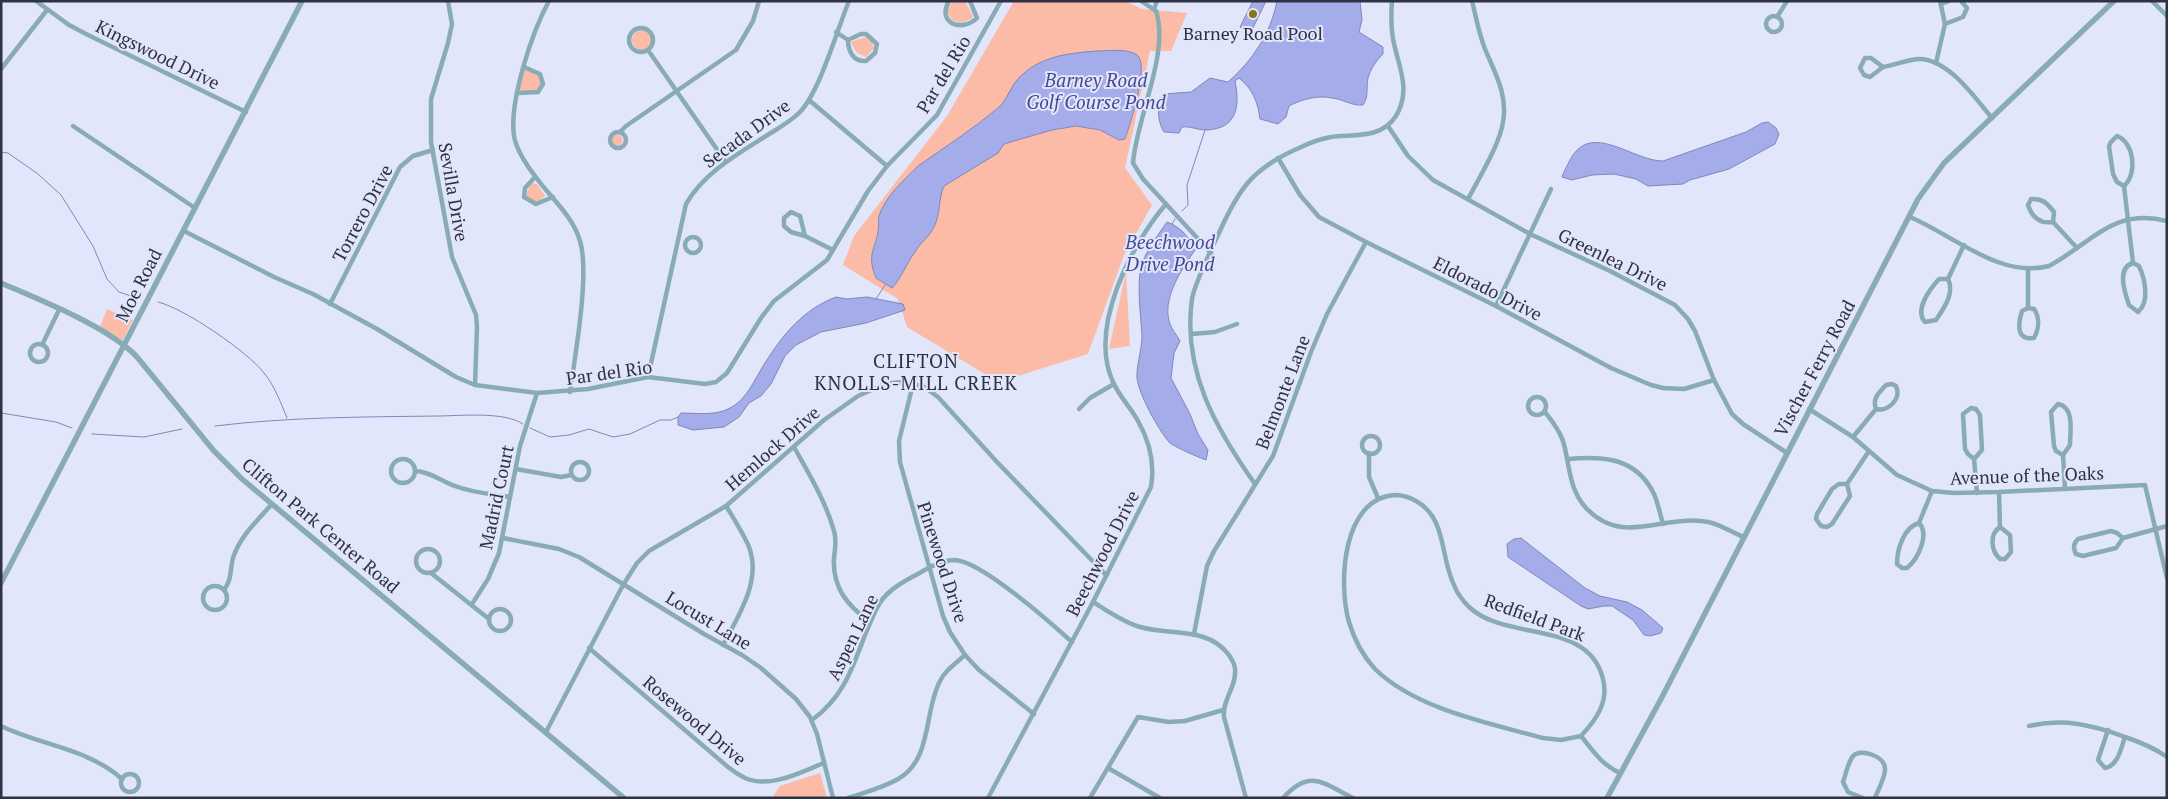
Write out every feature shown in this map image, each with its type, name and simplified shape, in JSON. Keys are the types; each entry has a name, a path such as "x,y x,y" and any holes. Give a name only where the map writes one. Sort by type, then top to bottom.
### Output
{"street":[{"name":"Kingswood Drive","path":"36,1 88,35 246,112"},
{"name":"Moe Road","path":"1,583 302,1"},
{"name":"Sevilla Drive","path":"448,1 452,24 430,109 433,150 452,257 476,316 478,327 475,385"},
{"path":"549,1 534,35 524,67 514,118 515,138 535,177 553,197 575,229 582,249 582,292 570,392"},
{"path":"620,132 736,50 753,21 759,1"},
{"name":"Secada Drive","path":"648,377 676,240 682,215 691,195 725,161 788,122 809,100 849,1"},
{"path":"949,1 945,11 946,16 953,24 960,26 969,25 977,18"},
{"path":"970,1 977,18 988,24"},
{"name":"Par del Rio","path":"184,231 330,304 456,377 475,385 536,393 570,392 648,377 705,384 716,382 722,378 774,301 823,264 863,198 887,166 937,115 1001,1"},
{"path":"1141,1 1154,8 1158,16 1159,27 1156,60 1135,143 1134,169 1211,253"},
{"path":"1154,8 1158,1"},
{"path":"1256,484 1229,447 1198,382 1192,334 1192,298 1224,222 1243,186 1262,168 1278,158 1320,140 1365,135 1388,126 1401,106 1404,87 1401,67 1393,40 1392,1"},
{"path":"1468,198 1503,124 1504,111 1502,88 1485,48 1472,1"},
{"path":"1777,17 1787,1"},
{"path":"1936,63 1945,24 1941,3 1949,1"},
{"path":"1945,24 1962,17 1967,8 1961,1"},
{"name":"Vischer Ferry Road","path":"1607,798 1661,699 1918,199 1944,163 2114,1"},
{"path":"2152,1 2167,16"},
{"path":"1,69 48,10"},
{"path":"642,28 652,33 653,44 648,50 640,52 631,47 629,39 634,30 642,28"},
{"path":"836,32 848,40"},
{"path":"866,34 874,39 877,48 870,59 861,62 849,50 848,40 866,34"},
{"path":"648,50 725,161"},
{"path":"1884,67 1879,62 1867,58 1861,65 1860,71 1864,76 1870,77 1884,67 1917,59 1936,63 1951,72 1992,118"},
{"path":"518,93 538,92 543,84 540,74 524,67"},
{"path":"809,100 887,166"},
{"path":"73,126 195,208"},
{"name":"Greenlea Drive","path":"1388,126 1418,168 1433,180 1530,234 1610,271 1675,305 1688,319 1695,331 1714,380 1732,414 1743,424 1787,453"},
{"path":"2117,136 2124,138 2129,144 2131,157 2132,174 2129,182 2124,186 2117,182 2113,174 2109,146 2117,136"},
{"name":"Torrero Drive","path":"330,304 400,167 413,156 433,150"},
{"name":"Eldorado Drive","path":"1278,158 1300,195 1314,212 1328,222 1496,306 1611,368 1651,385 1684,388 1714,380"},
{"path":"535,177 524,188 524,197 536,204 553,197"},
{"path":"2124,186 2133,263"},
{"path":"1496,306 1551,189"},
{"path":"2053,222 2054,212 2044,200 2031,200 2028,205 2030,212 2040,221 2053,222 2077,248"},
{"name":"Beechwood Drive","path":"988,798 1093,602 1151,487 1153,468 1148,443 1138,421 1114,384 1107,364 1105,344 1116,294 1132,253 1148,224 1166,204"},
{"path":"805,236 800,216 794,212 787,213 783,222 786,229 833,250"},
{"path":"1910,217 2008,266 2028,269 2049,266 2106,227 2129,219 2151,217 2167,221"},
{"path":"676,240 686,242"},
{"name":"Belmonte Lane","path":"1194,634 1207,566 1223,532 1256,484 1279,443 1311,352 1327,314 1366,242"},
{"path":"1948,279 1939,279 1920,310 1921,317 1925,322 1936,320 1945,306 1951,291 1948,279 1964,245"},
{"path":"2133,263 2139,266 2143,274 2145,301 2144,307 2138,312 2129,305 2123,279 2124,270 2133,263"},
{"path":"2028,269 2028,308"},
{"name":"Clifton Park Center Road","path":"1,283 59,310 125,345 214,450 242,479 624,798"},
{"path":"2028,308 2034,309 2038,324 2034,338 2028,339 2022,336 2019,331 2022,312 2028,308"},
{"path":"42,344 59,310"},
{"path":"1192,334 1215,332 1237,324"},
{"path":"37,344 42,344 48,351 47,356 43,360 35,360 30,354 31,349 37,344"},
{"name":"Hemlock Drive","path":"546,732 624,585 637,563 649,550 726,506 824,420 858,396 893,382 923,386 938,396 997,462 1106,575"},
{"name":"Pinewood Drive","path":"913,384 900,434 900,462 943,616 964,655 996,686 1034,714"},
{"path":"1078,409 1090,398 1114,384"},
{"path":"1886,385 1896,386 1899,391 1898,397 1882,411 1876,409 1875,398 1886,385"},
{"name":"Madrid Court","path":"472,604 492,570 503,538 520,446 536,393"},
{"path":"1545,412 1537,416 1531,414 1528,409 1530,400 1538,397 1543,399 1546,404 1545,412 1558,428 1568,459 1571,484 1586,507 1594,515 1605,522 1619,527 1635,529 1688,520 1703,521 1743,538"},
{"path":"2063,455 2056,451 2054,446 2051,412 2058,404 2064,405 2069,411 2070,445 2063,455 2065,488"},
{"path":"1974,458 1965,449 1963,414 1971,408 1976,409 1980,415 1982,450 1974,458 1977,493"},
{"name":"Avenue of the Oaks","path":"1809,409 1853,437 1897,475 1932,490 1977,493 2145,484 2167,578"},
{"path":"1853,437 1876,409"},
{"path":"1374,436 1380,442 1380,447 1374,453 1369,453 1364,450 1363,442 1366,437 1374,436"},
{"path":"794,447 810,475 834,531 834,570 837,586 854,610 870,622"},
{"path":"1847,484 1838,484 1832,489 1817,514 1818,523 1821,526 1827,527 1832,524 1850,496 1847,484 1869,451"},
{"path":"1369,453 1369,477 1378,498 1373,500 1362,511 1351,531 1345,576 1345,600 1349,622 1358,644 1374,668 1398,686 1435,706 1543,738 1561,740 1581,736 1598,759 1612,770 1620,773"},
{"path":"1568,459 1594,456 1610,459 1636,471 1647,483 1654,495 1662,524"},
{"path":"402,460 412,464 415,471 412,479 405,483 397,481 392,471 395,464 402,460"},
{"path":"577,462 585,463 589,467 590,473 584,480 575,479 572,474 571,469 577,462"},
{"path":"516,469 561,477 572,474"},
{"path":"415,471 422,471 456,487 510,497"},
{"path":"1919,523 1932,490"},
{"path":"1999,492 2000,527 2010,535 2011,552 2005,559 2000,559 1994,552 1993,537 1996,530 2000,527"},
{"name":"Redfield Park","path":"1378,498 1400,495 1411,498 1430,511 1438,527 1453,584 1469,607 1488,619 1577,644 1594,659 1603,678 1605,693 1600,713 1581,736"},
{"path":"224,590 230,582 233,558 241,542 272,504"},
{"path":"723,645 743,605 753,577 748,546 726,506"},
{"path":"1919,523 1923,527 1924,534 1920,548 1913,564 1907,568 1902,568 1897,564 1898,551 1908,529 1913,524 1919,523"},
{"path":"2123,538 2118,533 2111,531 2078,539 2074,543 2073,549 2076,554 2083,556 2116,548 2123,538 2167,526"},
{"name":"Locust Lane","path":"503,538 570,552 761,668 796,699 812,720 833,798"},
{"path":"431,573 439,565 439,556 432,550 424,550 417,555 416,563 420,571 431,573 472,604 489,619 492,627 499,632 507,629 511,622 509,614 502,609 494,612 489,619"},
{"name":"Aspen Lane","path":"812,720 823,712 842,689 856,662 870,622 878,606 889,592 929,568 948,561 964,561 989,575 1072,642"},
{"path":"216,587 224,590 227,601 222,608 214,610 207,607 203,599 208,589 216,587"},
{"path":"1093,602 1128,623 1143,628 1194,634 1221,647 1234,663 1235,677 1223,710 1246,798"},
{"name":"Rosewood Drive","path":"589,648 728,767 744,778 753,780 778,779 824,764"},
{"path":"848,798 900,778 912,768 920,753 927,731 930,707 939,682 948,670 964,655"},
{"path":"1090,798 1129,728 1138,717 1169,722 1185,721 1223,710"},
{"path":"2029,726 2065,722 2086,724 2148,745 2167,757"},
{"path":"1,726 28,739 89,758 122,779"},
{"path":"2108,730 2098,760 2104,768 2114,764 2125,737"},
{"path":"1863,798 1848,792 1843,782 1852,757 1858,753 1866,753 1879,758 1883,763 1885,769 1875,798"},
{"path":"1108,768 1160,798"},
{"path":"126,775 134,775 140,782 138,790 132,792 124,790 121,785 122,779 126,775"},
{"path":"1283,798 1293,787 1303,781 1313,780 1353,798"}],"shaded area":[{"path":"953,1 965,1 973,16 972,19 960,23 952,20 946,11"},
{"path":"1014,1 1125,1 1142,9 1187,13 1171,51 1150,51 1125,168 1152,205 1124,255 1088,354 998,382 907,327 898,299 843,265 854,236 947,116"},
{"path":"638,30 646,30 652,36 652,44 646,50 638,50 632,44 632,36"},
{"path":"866,37 872,42 874,48 866,57 857,53 851,43"},
{"path":"524,67 537,71 543,84 538,92 518,93"},
{"path":"617,134 623,140 617,146 611,140"},
{"path":"531,183 537,184 545,196 537,202 528,199 526,195"},
{"path":"1126,272 1130,346 1109,349"},
{"path":"107,309 133,320 123,340 100,327"},
{"path":"820,773 827,798 772,798 780,786"}],"water":[{"name":"Barney Road Pool","path":"1253,1 1266,1 1251,32 1240,27"},
{"path":"1277,1 1360,1 1362,20 1359,32 1383,47 1383,54 1369,74 1366,98 1363,105 1327,97 1310,98 1289,106 1286,117 1278,124 1260,119 1254,97 1239,78 1235,81 1237,99 1234,114 1225,125 1217,129 1206,130 1182,127 1179,133 1164,132 1159,113 1163,94 1191,92 1210,78 1228,82 1245,65 1259,46 1270,24"},
{"name":"Barney Road Golf Course Pond","path":"1098,51 1128,51 1137,55 1140,61 1141,70 1138,95 1125,139 1119,140 1100,130 1076,126 1052,130 1004,144 998,153 944,186 938,217 934,227 917,249 892,288 876,278 872,264 872,254 878,232 879,216 890,196 907,177 918,166 969,131 998,108 1017,80 1034,66 1054,57"},
{"path":"1768,122 1776,128 1779,134 1775,144 1729,169 1690,180 1683,184 1648,186 1636,179 1614,174 1592,175 1572,180 1562,177 1570,160 1579,149 1589,143 1613,146 1651,159 1663,161 1746,132 1762,123"},
{"name":"Beechwood Drive Pond","path":"1167,222 1184,233 1195,250 1174,285 1168,305 1170,324 1180,341 1174,353 1171,378 1198,434 1208,450 1206,460 1169,442 1150,412 1138,385 1137,369 1142,336 1139,290 1140,271 1153,242"},
{"path":"836,297 847,299 867,297 903,304 905,310 866,323 821,332 796,345 785,356 771,384 761,396 749,403 739,417 724,427 693,430 678,425 678,417 681,413 706,414 724,411 741,400 772,352 795,324 814,308"},
{"path":"1521,538 1585,588 1600,596 1627,602 1642,610 1663,628 1661,633 1650,636 1644,635 1633,620 1612,606 1588,609 1581,606 1508,557 1507,544 1514,539"}],"waterway":[{"path":"1135,102 1141,105"},
{"path":"1182,211 1188,205 1187,185 1205,130"},
{"path":"1,152 8,153 38,174 61,195 93,246 107,279 119,292 137,298"},
{"path":"1172,224 1175,219"},
{"path":"876,299 885,285"},
{"path":"158,302 183,313 215,332 256,364 271,383 287,418"},
{"path":"1,413 56,422 72,428"},
{"path":"215,426 298,419 469,415 505,417 523,424"},
{"path":"530,428 550,437 569,435 589,429 613,437 630,434 660,420 671,420 678,417"},
{"path":"92,434 144,437 182,429"}],"place":[{"name":"Barney Road Pool","path":"1253,14"}],"district":[{"name":"CLIFTON KNOLLS-MILL CREEK","path":"916,371"}]}
